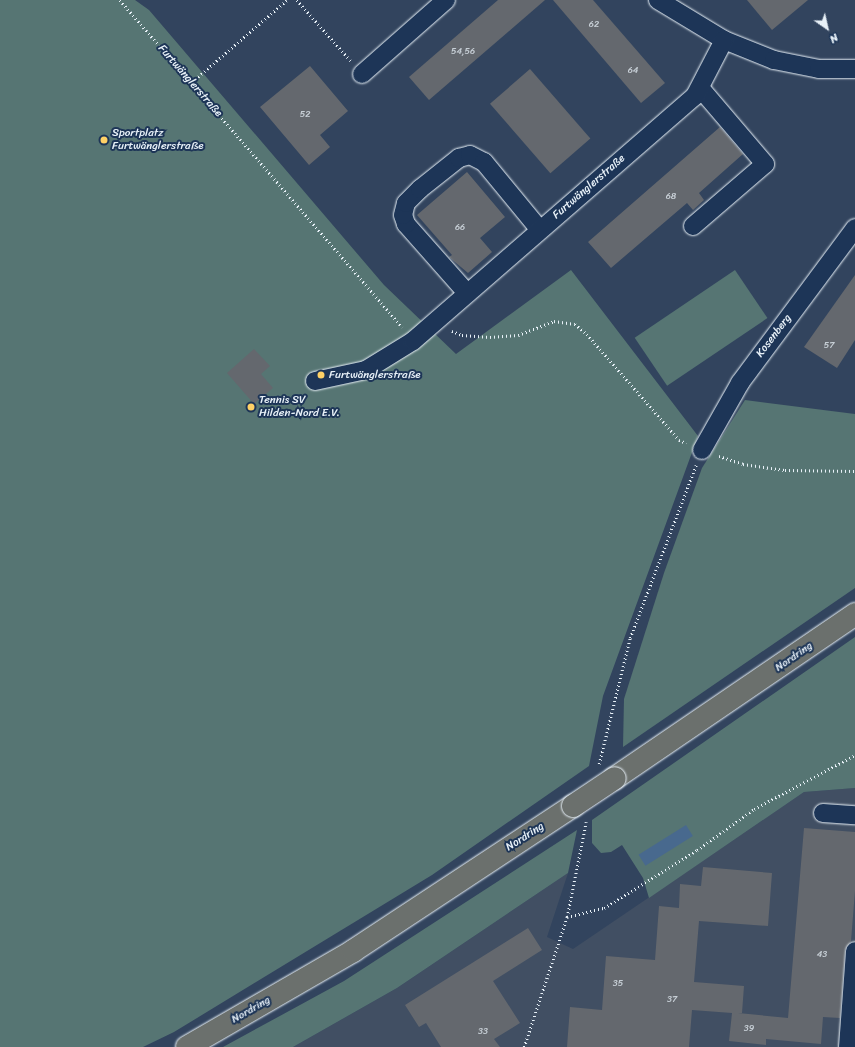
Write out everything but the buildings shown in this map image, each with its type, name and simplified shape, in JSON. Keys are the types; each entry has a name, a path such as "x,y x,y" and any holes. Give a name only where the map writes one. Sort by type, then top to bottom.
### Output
{"main road":[{"name":"Nordring","path":"187,1047 353,951 615,778 855,614"}],"street":[{"path":"362,74 446,0"},
{"path":"658,0 724,40 782,62 819,69 855,70"},
{"name":"Furtwänglerstraße","path":"414,341 695,96 724,40"},
{"path":"692,226 765,164 700,88"},
{"path":"467,294 406,224 403,215 406,203 420,188 459,158 470,154 484,162 540,230"},
{"name":"Kosenberg","path":"702,450 740,383 855,228"},
{"path":"315,381 366,370 414,341"},
{"path":"823,813 855,815"},
{"path":"848,1047 855,951"}],"path":[{"name":"Furtwänglerstraße","path":"120,0 414,341"},
{"path":"192,82 287,0"},
{"path":"297,0 338,47"},
{"path":"450,330 462,335 490,337 518,335 554,321 575,324 587,334 679,440 702,450 743,464 785,470 855,471"},
{"path":"599,764 630,638 702,450"},
{"path":"567,917 604,908 697,850 754,809 855,755"},
{"path":"524,1047 567,917 585,825"}],"shaded area":[{"path":"855,788 855,1047 293,1047 397,988 568,873 547,937 573,949 804,792"}],"green space":[{"path":"0,0 135,0 149,10 384,285 456,354 571,270 698,436 603,696 589,766 432,875 174,1032 143,1047 0,1047"},
{"path":"735,270 767,318 667,386 635,338"},
{"path":"745,400 855,414 855,588 623,747 624,699 664,573 702,468"},
{"path":"855,637 855,788 804,792 649,898 643,878 622,845 611,852 601,853 592,843 592,820"},
{"path":"577,830 568,873 397,988 293,1047 223,1047 344,981"}],"water":[{"path":"686,825 693,836 645,866 639,855"}],"place":[{"name":"Sportplatz Furtwänglerstraße","path":"104,140"},
{"name":"Furtwänglerstraße","path":"321,375"},
{"name":"Tennis SV Hilden-Nord E.V.","path":"251,407"}]}
